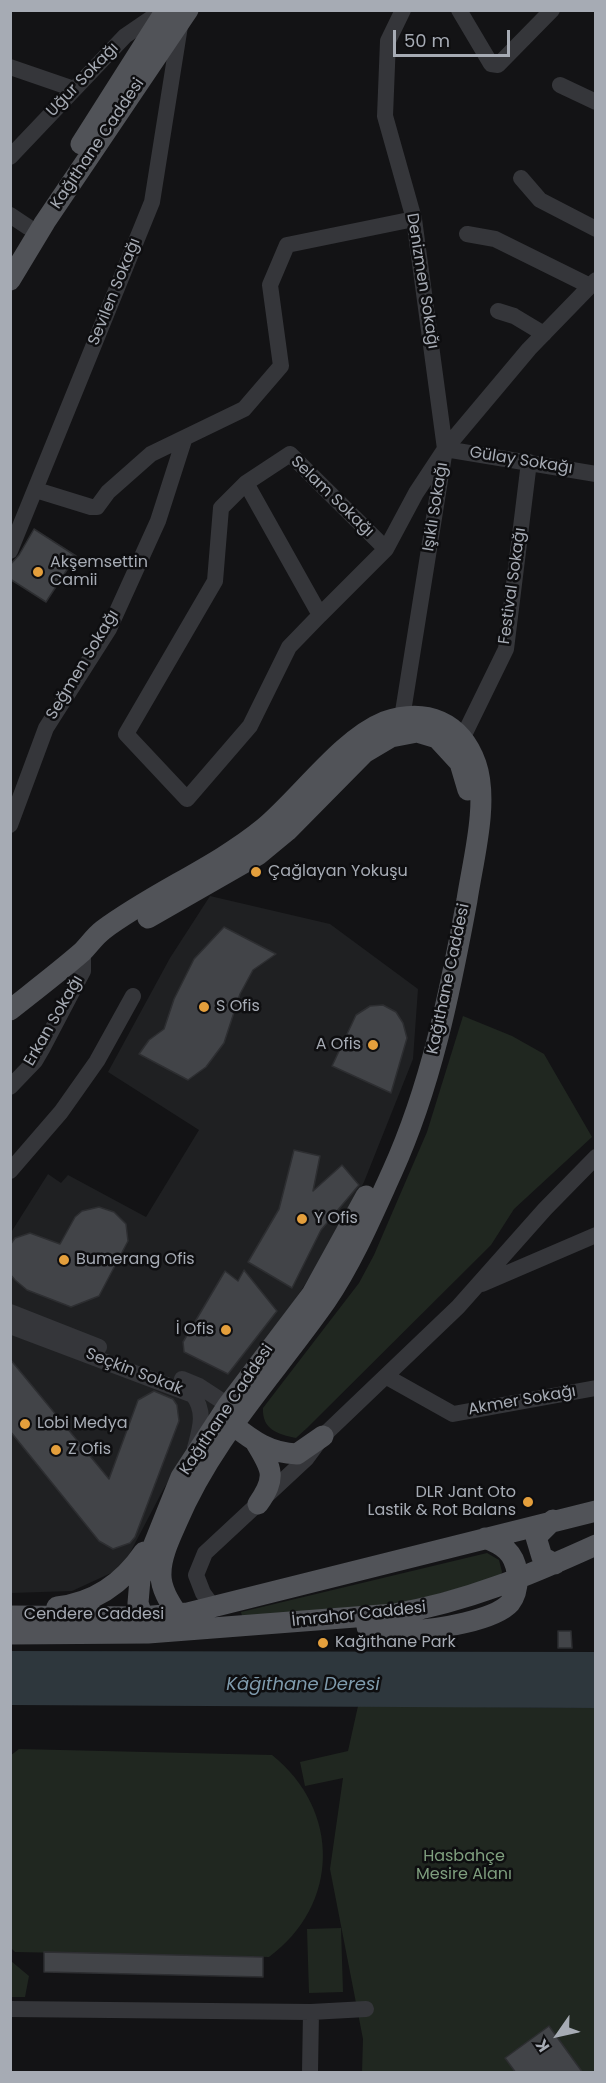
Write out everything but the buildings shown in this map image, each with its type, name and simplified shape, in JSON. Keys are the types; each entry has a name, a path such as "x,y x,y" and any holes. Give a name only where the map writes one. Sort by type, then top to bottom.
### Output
{"main road":[{"name":"Kağıthane Caddesi","path":"10,280 37,225 174,13"},
{"name":"Kağıthane Caddesi","path":"10,255 37,225"},
{"path":"10,1010 83,950 102,931 211,865 257,833 361,736 374,727 402,726 435,719 450,726 458,745"},
{"name":"Kağıthane Caddesi","path":"144,1625 138,1589 157,1532 181,1477 192,1460 343,1274 394,1167 419,1104 441,1030 476,843 480,781 473,756 458,745"},
{"name":"Kağıthane Caddesi","path":"178,1615 162,1583 163,1561 192,1489 230,1415"},
{"path":"230,1415 256,1443 271,1471 271,1483 258,1503"},
{"path":"256,1443 273,1451 297,1454 323,1436"},
{"name":"İmrahor Caddesi","path":"178,1615 214,1608 553,1520 596,1511"},
{"path":"553,1520 536,1537 542,1557 555,1564"},
{"path":"14,1622 44,1608 75,1604 99,1595 130,1569 157,1532"},
{"path":"485,1538 511,1553 518,1580 596,1545"},
{"name":"İmrahor Caddesi","path":"144,1625 319,1622 414,1630 438,1628 496,1613 509,1604 518,1580"},
{"name":"Cendere Caddesi","path":"14,1622 144,1625 178,1615"}],"street":[{"name":"Denizmen Sokağı","path":"403,10 388,41 385,116 414,219 446,449"},
{"path":"459,10 491,64 498,65 552,10"},
{"name":"Uğur Sokağı","path":"10,157 125,36 174,13"},
{"name":"Sevilen Sokağı","path":"10,551 152,202 174,13"},
{"path":"10,67 74,89"},
{"path":"560,85 595,100"},
{"path":"521,177 540,200 596,229"},
{"path":"10,215 37,225"},
{"path":"36,490 91,507 98,507 108,492 151,454 244,409 281,366 270,285 287,245 414,219"},
{"path":"467,234 495,239 593,283"},
{"name":"Işıklı Sokağı","path":"402,726 446,449 544,334 593,283"},
{"path":"498,311 514,316 544,334"},
{"name":"Seğmen Sokağı","path":"10,825 46,728 109,628 158,521 184,440"},
{"path":"320,615 246,483 221,508 215,581 126,734 187,799 250,726 289,646 387,549 416,493 446,449"},
{"name":"Gülay Sokağı","path":"446,449 596,474"},
{"name":"Selam Sokağı","path":"246,483 290,454 387,549"},
{"name":"Festival Sokağı","path":"458,745 506,649 529,462"},
{"name":"Erkan Sokağı","path":"10,1087 34,1061 47,1039 83,970 83,950"},
{"path":"10,1171 61,1112 97,1061 133,996"},
{"path":"214,1608 197,1583 197,1566 205,1553 306,1459 323,1436 387,1377 479,1285 529,1227 596,1157"},
{"path":"529,1227 524,1241 534,1250 566,1248"},
{"path":"479,1285 596,1235"},
{"name":"Seçkin Sokak","path":"10,1312 199,1386 230,1415"},
{"name":"Seçkin Sokak","path":"10,1326 192,1395 198,1402 202,1422 192,1460"},
{"name":"Akmer Sokağı","path":"387,1377 453,1414 596,1388"},
{"path":"10,2009 311,2012 366,2009"},
{"path":"310,2073 311,2012"}],"shaded area":[{"path":"210,896 330,924 418,989 413,1059 364,1182 331,1244 295,1300 210,1413 163,1490 122,1568 72,1591 11,1593 10,1234 48,1174 61,1183 68,1175 146,1217 199,1130 108,1072 170,958"}],"green space":[{"path":"463,1016 512,1036 544,1054 592,1137 514,1209 491,1245 307,1428 296,1438 277,1433 265,1421 263,1408 359,1283 374,1255 427,1132"},
{"path":"487,1553 499,1560 502,1572 500,1577 398,1605 242,1616 241,1612"},
{"name":"Hasbahçe Mesire Alanı","path":"358,1706 595,1708 595,2072 362,2072 363,2039 330,1869 343,1778 305,1786 300,1762 348,1751"},
{"path":"19,1749 272,1755 295,1777 311,1802 320,1829 323,1857 319,1885 309,1911 292,1936 269,1957 15,1952 11,1948 10,1756"},
{"path":"341,1928 343,1992 309,1993 307,1929"},
{"path":"11,1961 29,1976 25,1997 11,1997"}],"water":[{"name":"Kâğıthane Deresi","path":"11,1651 595,1652 595,1708 11,1705"}],"place":[{"name":"Akşemsettin Camii","path":"38,572"},
{"name":"Çağlayan Yokuşu","path":"256,872"},
{"name":"S Ofis","path":"204,1007"},
{"name":"A Ofis","path":"373,1045"},
{"name":"Y Ofis","path":"302,1219"},
{"name":"Bumerang Ofis","path":"64,1260"},
{"name":"İ Ofis","path":"226,1330"},
{"name":"Lobi Medya","path":"25,1424"},
{"name":"Z Ofis","path":"56,1450"},
{"name":"DLR Jant Oto Lastik & Rot Balans","path":"528,1502"},
{"name":"Kağıthane Park","path":"323,1643"}]}
